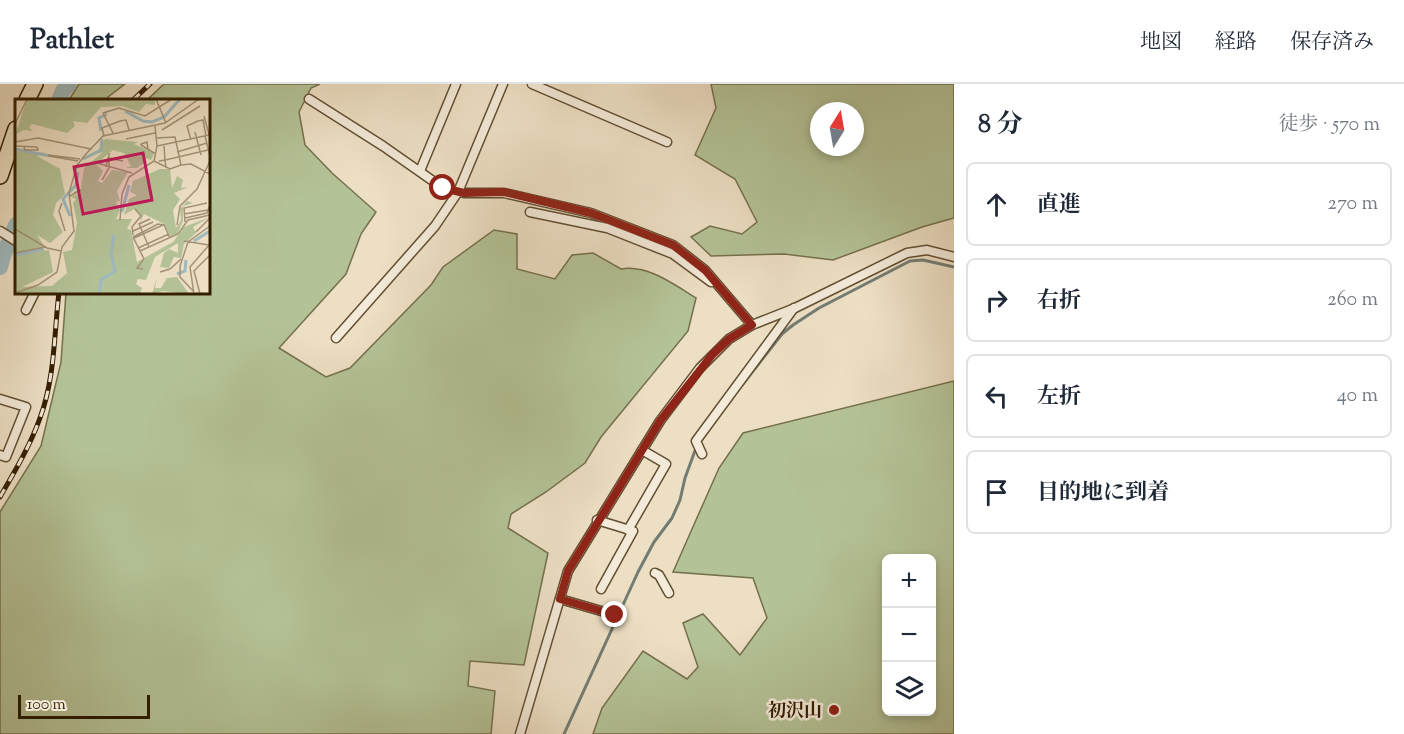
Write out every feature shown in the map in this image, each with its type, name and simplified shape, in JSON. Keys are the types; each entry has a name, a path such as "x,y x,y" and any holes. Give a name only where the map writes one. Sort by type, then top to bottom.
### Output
{"highway":[{"path":"28,99 35,84"},
{"path":"0,176 12,156 15,136"}],"street":[{"path":"420,171 456,84"},
{"path":"336,338 417,249 458,192 503,84"},
{"path":"532,84 667,142"},
{"path":"309,99 443,188 458,192 504,192 591,213 673,245 705,270 752,325"},
{"path":"530,212 600,226 673,254 717,285"},
{"path":"2,232 15,240"},
{"path":"520,734 568,571 597,520 660,421 700,368 729,339 752,325 795,308 907,253 927,250 954,257"},
{"path":"26,310 34,294"},
{"path":"702,454 696,441 795,308"},
{"path":"0,399 26,407 6,457 0,454"},
{"path":"628,530 666,464 642,450"},
{"path":"597,520 633,531 601,589"},
{"path":"655,573 659,575 669,593"},
{"path":"560,599 615,615"}],"green space":[{"path":"79,84 125,84 105,99 70,99"},
{"path":"164,84 320,84 311,88 299,112 305,145 332,173 376,212 361,234 346,274 279,348 326,377 350,368 431,285 443,267 494,230 517,234 517,269 555,279 572,255 593,253 621,269 631,268 651,273 696,298 688,331 601,437 585,463 511,514 508,528 548,553 524,665 470,661 468,686 495,691 491,734 0,734 0,512 41,446 61,362 66,294 210,294 210,99 148,99"},
{"path":"711,84 954,84 954,218 922,227 833,260 784,254 711,256 691,237 710,226 742,234 757,222 735,179 695,155 716,108"},
{"path":"954,381 954,734 593,734 602,708 643,651 687,679 698,667 683,623 703,614 740,655 767,618 753,578 673,572 719,468 743,433"}],"waterway":[{"path":"59,99 69,84"},
{"path":"0,267 15,227"},
{"path":"742,385 782,334 819,308 910,261 923,260 954,267"},
{"path":"564,734 638,572 654,542 672,518 696,448"}],"railway":[{"path":"134,99 150,84"},
{"path":"0,497 27,448 45,403 51,372 59,294"}],"place":[{"name":"初沢山","path":"834,710"}],"route":[{"path":"443,188 464,193 504,192 591,213 673,245 705,270 752,325 729,339 712,355 660,421 597,520 568,571 560,599 615,615"}]}
